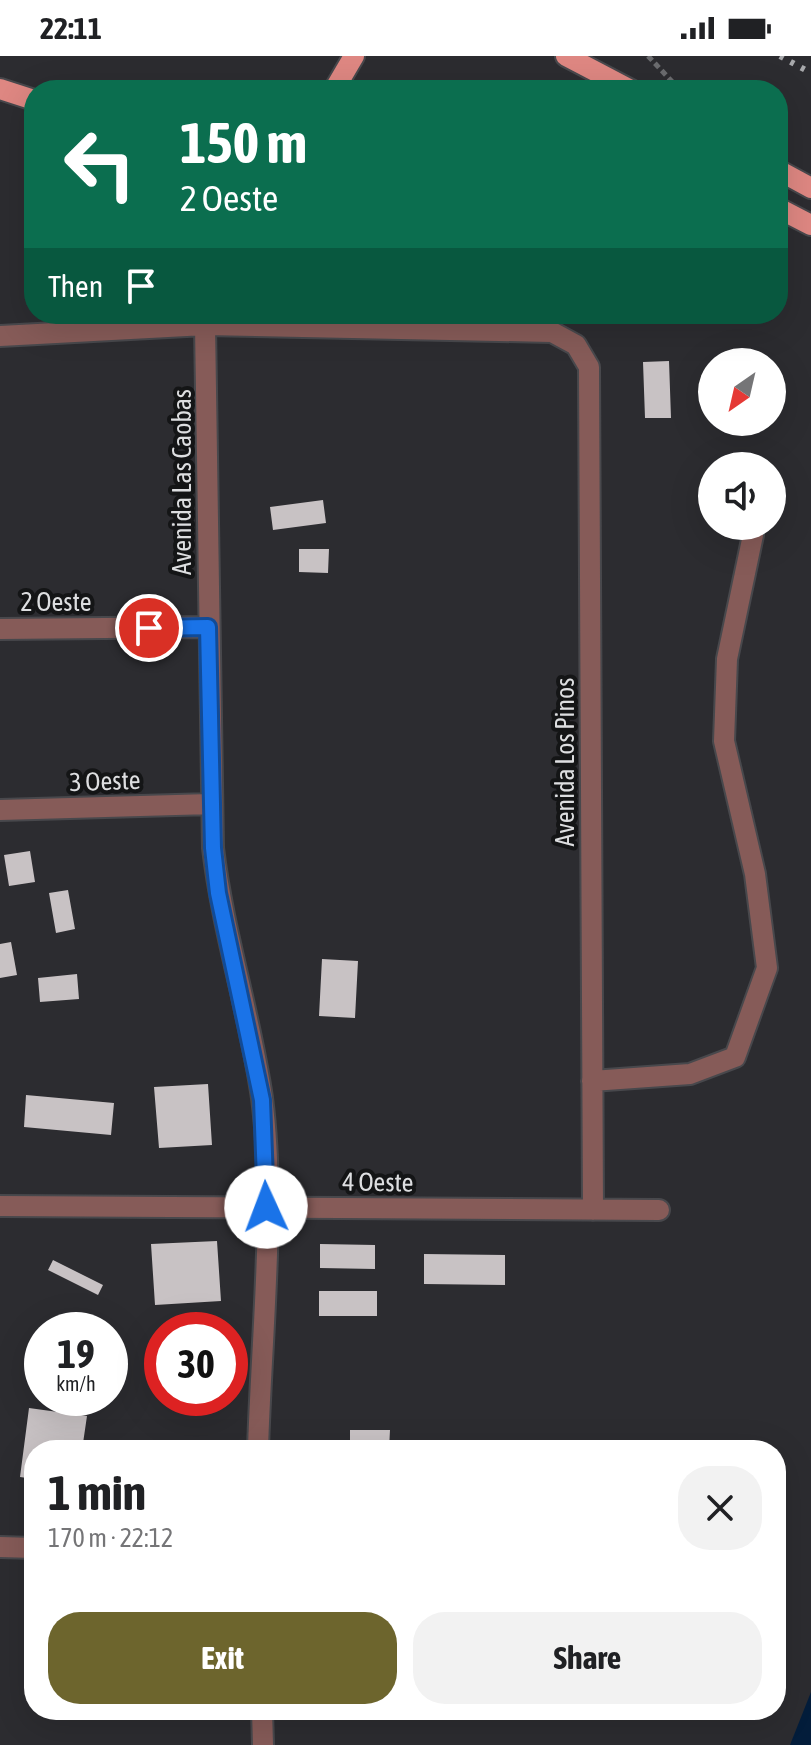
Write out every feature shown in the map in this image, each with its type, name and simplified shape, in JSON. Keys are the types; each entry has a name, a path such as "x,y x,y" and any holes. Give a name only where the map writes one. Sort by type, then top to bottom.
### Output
{"main road":[{"path":"340,80 354,56"},
{"path":"566,56 612,80"},
{"path":"2,92 24,98"},
{"path":"788,176 811,188"},
{"path":"788,213 811,225"}],"street":[{"name":"Avenida Los Pinos","path":"205,325 552,332 576,345 589,367 593,1210"},
{"path":"0,336 205,325"},
{"name":"Avenida Las Caobas","path":"205,325 211,804 218,893 262,1100 266,1207 258,1440"},
{"path":"592,1081 690,1074 735,1057 767,968 755,874 724,741 727,659 752,540"},
{"name":"2 Oeste","path":"0,629 208,627"},
{"name":"3 Oeste","path":"0,810 211,804"},
{"name":"4 Oeste","path":"0,1206 659,1210"},
{"path":"0,1547 24,1548"},
{"path":"262,1720 263,1745"}],"path":[{"path":"648,56 671,80"}],"water":[{"path":"811,1692 811,1745 790,1745"}],"building":[{"path":"669,361 671,418 645,418 643,362"},
{"path":"323,500 326,523 273,530 270,507"},
{"path":"299,549 329,549 328,573 299,572"},
{"path":"30,851 35,882 9,886 4,855"},
{"path":"68,890 75,929 56,933 49,893"},
{"path":"11,942 17,975 0,978 0,944"},
{"path":"322,959 358,961 355,1018 319,1016"},
{"path":"77,974 79,999 40,1002 38,978"},
{"path":"208,1084 212,1145 159,1148 154,1087"},
{"path":"26,1095 114,1103 111,1135 24,1127"},
{"path":"217,1241 221,1301 155,1305 151,1244"},
{"path":"320,1244 375,1245 375,1269 320,1268"},
{"path":"424,1254 505,1255 505,1285 424,1284"},
{"path":"53,1260 103,1285 98,1295 48,1270"},
{"path":"319,1291 377,1291 377,1316 319,1316"},
{"path":"28,1416 87,1416 83,1440 25,1440"},
{"path":"350,1430 390,1430 390,1440 350,1440"},
{"path":"24,1446 24,1478 20,1477"}],"railway":[{"path":"780,56 811,73"}],"route":[{"path":"149,628 208,627 213,848 227,940 262,1100 266,1207"}]}
